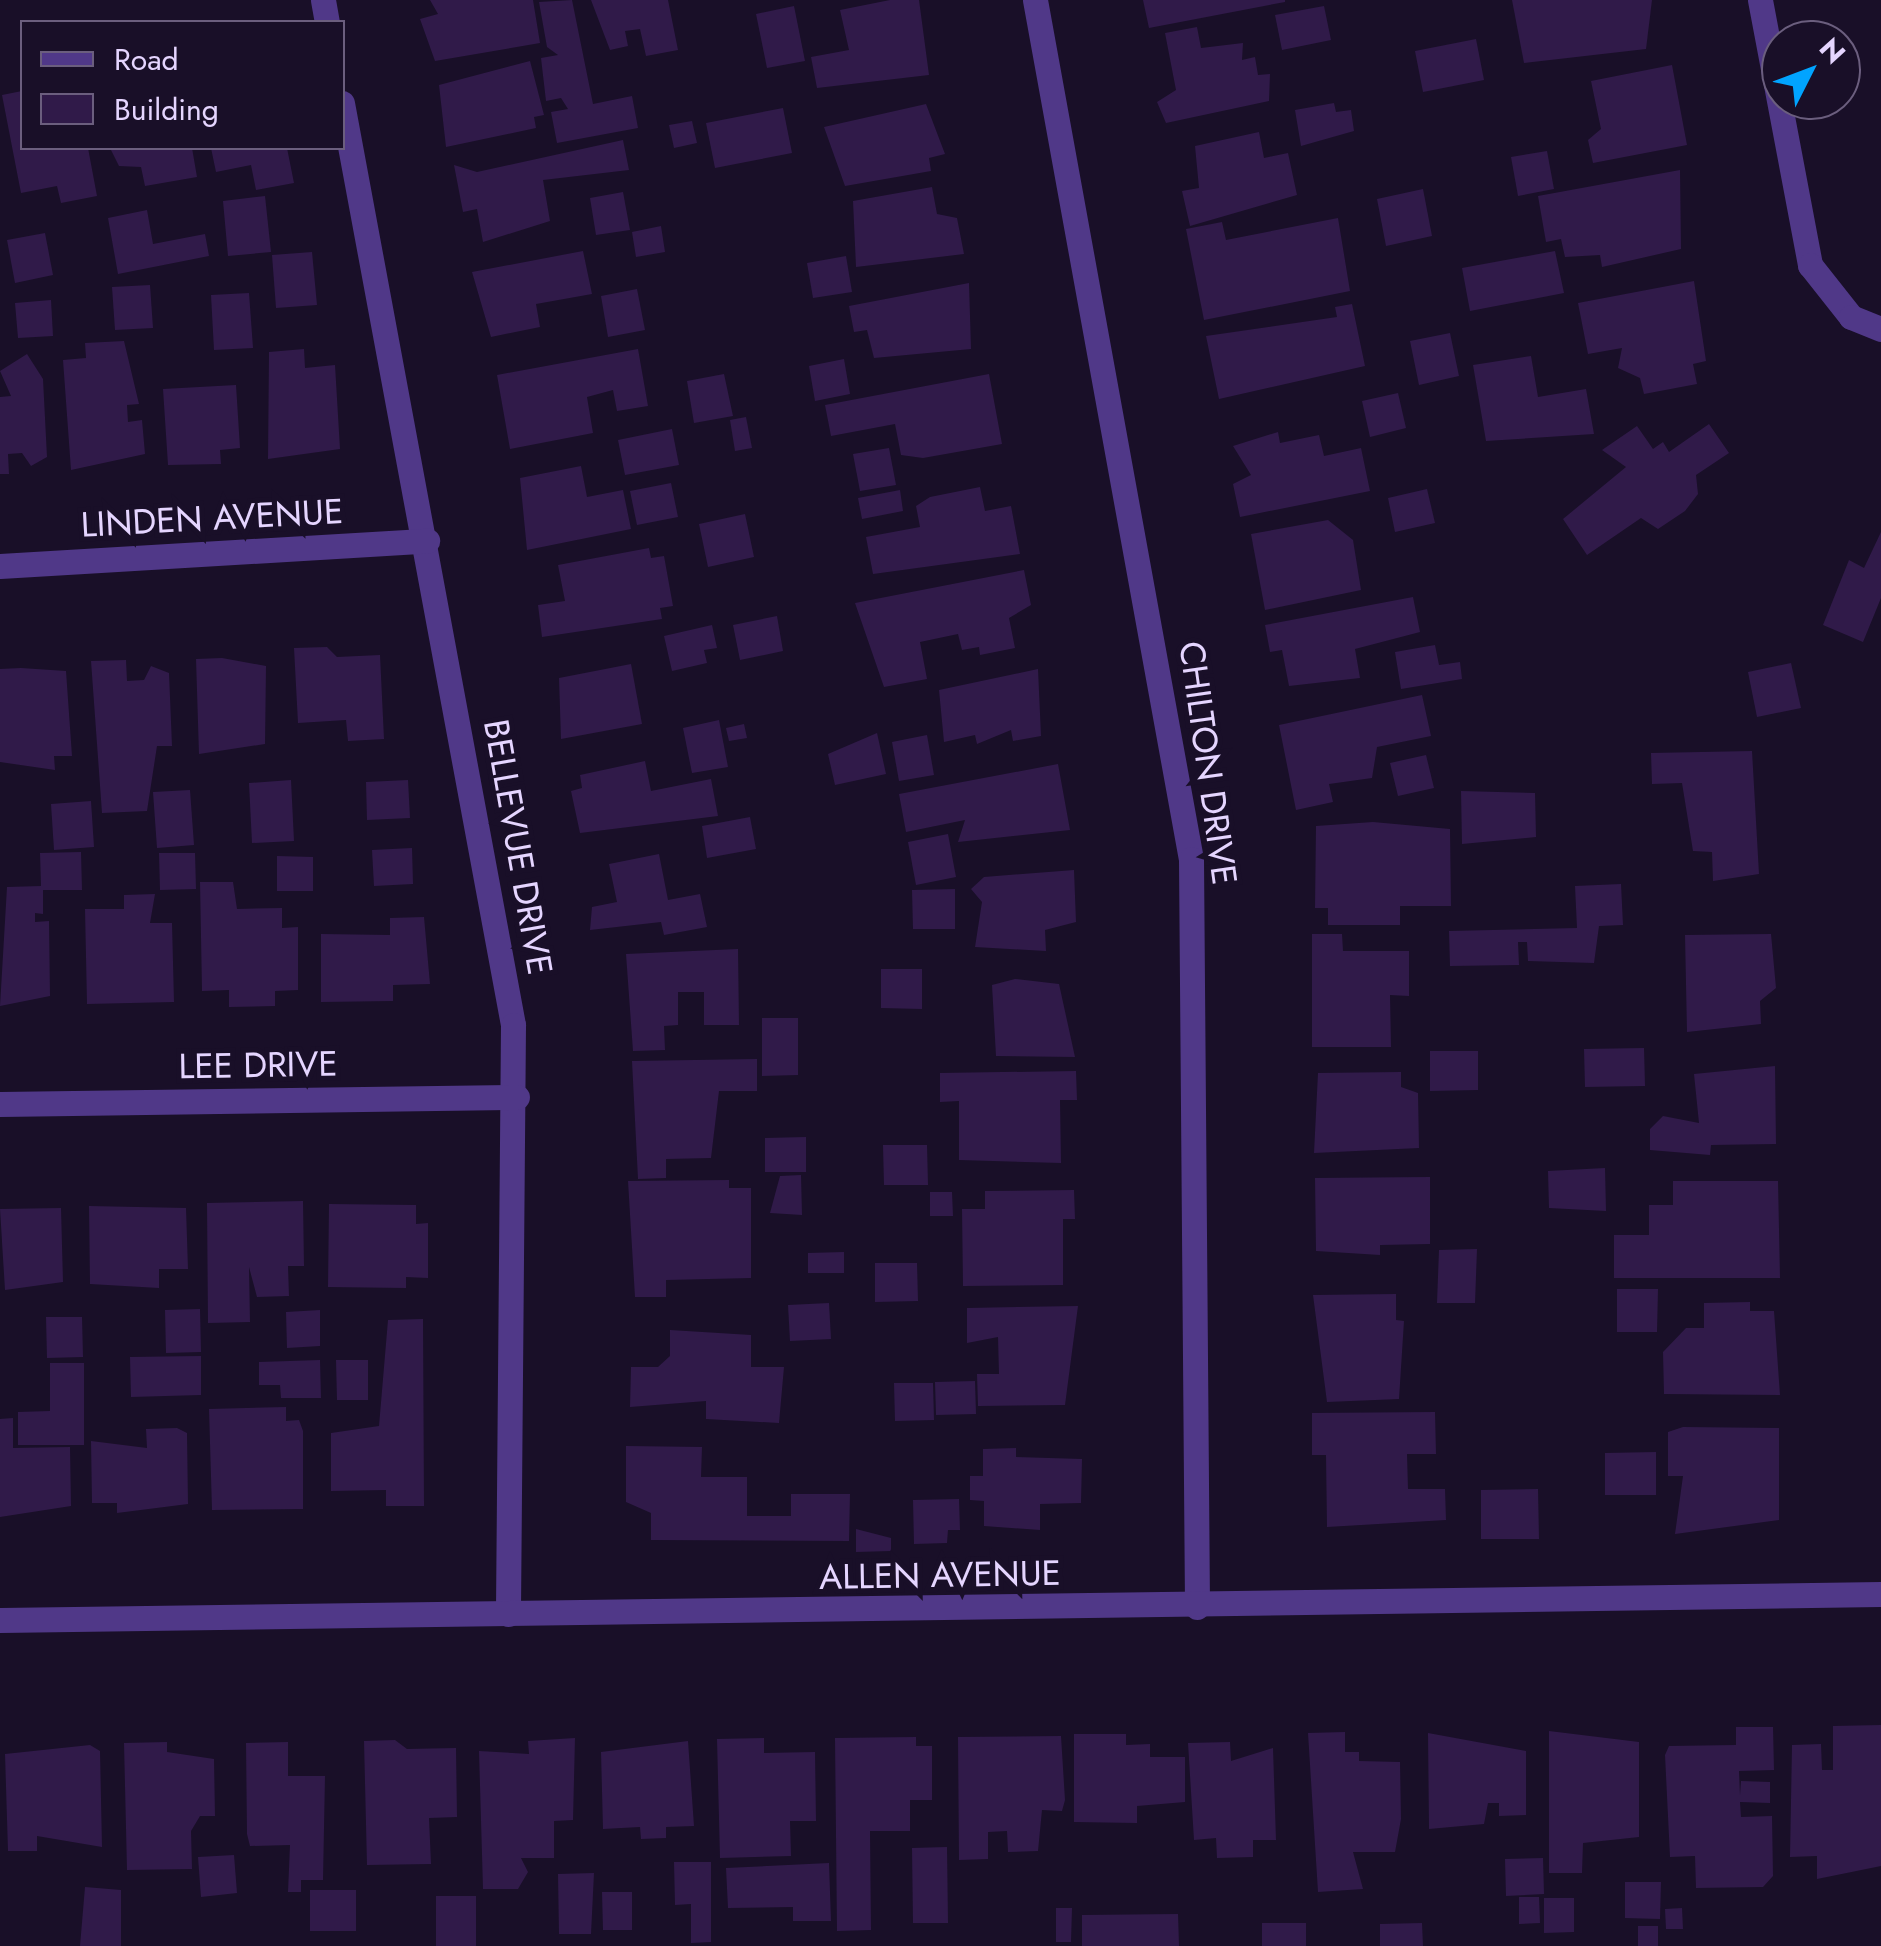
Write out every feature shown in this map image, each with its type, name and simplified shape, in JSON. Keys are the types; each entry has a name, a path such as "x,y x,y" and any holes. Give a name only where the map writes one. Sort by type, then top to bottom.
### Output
{"street":[{"name":"CHILTON DRIVE","path":"1035,0 1191,859 1198,1607"},
{"path":"1760,0 1810,265 1851,317 1881,329"},
{"name":"BELLEVUE DRIVE","path":"345,118 509,990 517,1097 508,1614"},
{"name":"LINDEN AVENUE","path":"0,566 427,541"},
{"name":"LEE DRIVE","path":"0,1104 517,1097"},
{"name":"ALLEN AVENUE","path":"0,1620 1198,1607 1881,1594"}],"building":[{"path":"430,0 533,0 540,43 435,61 420,19 438,14"},
{"path":"572,0 593,104 632,96 638,128 557,143 551,112 568,109 561,98 546,101 541,58 558,55 547,47 539,2"},
{"path":"591,0 668,0 678,50 646,56 640,29 625,31 628,46 610,50"},
{"path":"890,0 919,0 929,75 817,88 811,57 849,50 840,10"},
{"path":"1143,0 1285,0 1285,2 1149,28"},
{"path":"1512,0 1652,0 1646,49 1524,63"},
{"path":"794,6 805,61 767,68 756,14"},
{"path":"1324,6 1331,40 1282,50 1275,15"},
{"path":"1197,27 1201,48 1243,43 1242,60 1255,57 1258,75 1270,74 1269,101 1166,123 1157,102 1176,90 1165,33"},
{"path":"1476,39 1484,80 1423,92 1415,51"},
{"path":"530,61 544,115 534,117 536,128 446,147 439,85"},
{"path":"1672,65 1687,145 1593,163 1588,140 1601,129 1591,81"},
{"path":"20,91 20,150 88,150 97,196 61,203 57,186 21,193 2,95"},
{"path":"1334,103 1336,112 1351,110 1354,131 1301,146 1295,110"},
{"path":"926,104 945,154 929,158 931,171 845,186 824,127"},
{"path":"783,108 792,153 715,168 706,123"},
{"path":"692,121 697,143 674,148 669,125"},
{"path":"1259,132 1264,158 1288,153 1297,195 1190,226 1182,191 1199,188 1195,146"},
{"path":"623,140 629,170 543,180 550,221 483,242 477,209 463,212 454,165 477,172"},
{"path":"111,150 192,150 197,177 145,186 141,167 119,166"},
{"path":"211,150 287,150 294,183 256,190 251,165 216,172"},
{"path":"1547,151 1554,189 1518,196 1511,157"},
{"path":"1680,170 1681,249 1602,267 1600,255 1565,257 1561,239 1546,242 1538,196"},
{"path":"932,187 937,214 957,218 964,254 856,267 853,201"},
{"path":"1423,189 1432,236 1386,246 1377,199"},
{"path":"623,192 630,230 596,235 590,198"},
{"path":"265,196 271,252 228,256 223,201"},
{"path":"147,210 153,244 205,234 209,256 118,274 108,218"},
{"path":"1338,218 1350,291 1204,320 1186,229 1222,222 1226,240"},
{"path":"661,226 665,252 636,257 632,232"},
{"path":"45,233 53,275 15,283 7,240"},
{"path":"583,251 592,294 536,304 540,327 491,337 472,272"},
{"path":"1555,251 1564,293 1470,311 1462,268"},
{"path":"312,252 317,305 276,308 272,255"},
{"path":"846,256 852,292 813,298 807,263"},
{"path":"1694,281 1706,361 1693,364 1697,384 1644,394 1640,378 1618,368 1622,348 1588,354 1578,303"},
{"path":"969,283 971,349 874,358 867,330 854,332 849,306"},
{"path":"150,285 153,328 115,330 112,287"},
{"path":"637,289 645,330 608,337 601,296"},
{"path":"249,293 253,348 214,350 211,295"},
{"path":"51,300 53,336 18,338 15,303"},
{"path":"1352,304 1365,366 1219,399 1206,336 1337,317 1335,307"},
{"path":"1450,333 1459,376 1419,385 1410,341"},
{"path":"124,341 139,404 127,405 128,422 142,420 145,454 71,470 63,360 86,358 85,343"},
{"path":"304,349 305,368 335,365 340,449 268,459 269,352"},
{"path":"638,349 648,406 617,411 613,390 587,397 593,433 510,449 497,375"},
{"path":"27,354 43,379 47,457 31,466 22,453 8,454 9,474 0,474 0,397 11,396 0,371"},
{"path":"1531,356 1538,397 1586,389 1594,434 1486,441 1473,365"},
{"path":"844,359 850,394 815,401 809,366"},
{"path":"724,374 733,416 694,423 687,381"},
{"path":"989,374 1002,444 923,458 901,455 895,424 831,436 825,405"},
{"path":"236,385 240,448 220,450 221,464 168,465 163,389"},
{"path":"1398,393 1406,428 1370,437 1362,401"},
{"path":"746,417 752,448 735,451 730,420"},
{"path":"1709,424 1729,453 1696,475 1698,494 1685,511 1658,529 1641,518 1587,555 1563,519 1626,467 1602,450 1637,426 1653,449 1663,442 1669,452"},
{"path":"672,429 679,465 625,475 618,440"},
{"path":"1278,432 1280,443 1319,435 1324,456 1361,448 1370,491 1240,517 1233,484 1251,475 1233,446"},
{"path":"889,448 896,485 860,491 853,454"},
{"path":"581,466 587,497 623,490 631,529 527,550 520,478"},
{"path":"671,483 678,517 637,525 630,491"},
{"path":"980,487 985,511 1011,506 1020,554 873,574 866,537 920,527 916,506 930,497"},
{"path":"1427,489 1435,523 1395,532 1388,498"},
{"path":"900,490 903,511 862,519 858,498"},
{"path":"745,514 754,557 708,567 699,524"},
{"path":"1328,520 1353,540 1361,590 1265,610 1251,534"},
{"path":"1881,532 1881,598 1863,642 1823,625 1849,560 1864,568"},
{"path":"649,548 651,558 664,556 673,606 660,608 662,619 542,637 538,605 565,601 558,565"},
{"path":"1024,570 1031,605 1009,618 1015,648 980,655 979,647 962,650 958,634 920,642 927,679 884,687 855,603"},
{"path":"1413,597 1420,632 1355,649 1360,678 1289,686 1282,650 1270,652 1265,625"},
{"path":"777,616 783,651 740,660 733,625"},
{"path":"712,625 717,648 704,650 707,663 672,671 664,636"},
{"path":"1435,645 1439,665 1460,662 1462,679 1401,689 1395,652"},
{"path":"327,647 337,657 380,655 384,739 348,741 346,720 298,723 294,648"},
{"path":"222,658 266,666 265,744 199,754 196,659"},
{"path":"126,660 127,681 144,680 151,666 169,673 172,746 157,746 147,811 102,813 91,661"},
{"path":"1791,663 1801,708 1757,717 1748,672"},
{"path":"631,664 642,724 561,739 559,678"},
{"path":"0,669 66,671 72,756 54,756 55,770 0,762"},
{"path":"1038,669 1041,736 1013,741 1011,730 977,744 975,735 944,742 939,690"},
{"path":"1422,695 1431,736 1377,747 1372,778 1329,784 1333,802 1296,810 1279,725"},
{"path":"719,720 728,767 692,773 683,728"},
{"path":"744,724 747,738 729,741 726,728"},
{"path":"877,733 886,774 835,785 828,754"},
{"path":"927,735 934,775 899,781 892,742"},
{"path":"1752,751 1759,874 1713,881 1712,852 1693,851 1682,783 1652,784 1651,753"},
{"path":"1426,755 1434,788 1398,796 1390,763"},
{"path":"645,761 651,791 711,779 718,816 580,833 571,791 582,788 580,775"},
{"path":"1058,764 1070,830 958,842 965,820 906,832 899,794"},
{"path":"291,780 294,841 252,843 249,783"},
{"path":"408,780 410,818 367,820 366,782"},
{"path":"190,790 194,845 157,848 153,792"},
{"path":"1461,791 1535,793 1536,837 1462,844"},
{"path":"91,801 94,847 54,850 51,804"},
{"path":"750,817 756,849 707,858 702,826"},
{"path":"1373,822 1450,829 1451,906 1400,906 1400,925 1328,925 1328,908 1315,908 1316,826"},
{"path":"948,834 956,877 916,885 908,842"},
{"path":"412,848 413,884 374,886 372,850"},
{"path":"81,852 82,890 43,890 43,914 35,913 35,922 49,921 50,996 0,1006 7,887 41,886 40,853"},
{"path":"159,853 195,853 196,889 160,890"},
{"path":"659,854 668,900 700,894 707,927 664,935 661,922 590,930 592,907 617,902 609,864"},
{"path":"277,856 313,857 313,891 277,891"},
{"path":"1074,870 1076,922 1045,930 1046,951 975,947 982,902 971,889 984,877"},
{"path":"200,882 233,882 237,909 282,908 282,928 298,927 298,990 275,991 275,1006 229,1007 229,990 202,991"},
{"path":"1621,884 1623,925 1599,926 1594,963 1528,961 1527,942 1518,942 1519,965 1450,966 1449,931 1577,928 1575,886"},
{"path":"955,889 955,929 913,929 912,890"},
{"path":"155,894 150,923 172,923 174,1002 87,1004 85,909 124,909 124,895"},
{"path":"424,917 430,984 393,985 393,1001 321,1002 321,934 390,935 390,918"},
{"path":"1312,934 1342,934 1343,951 1409,951 1409,996 1390,995 1391,1047 1312,1047"},
{"path":"1771,934 1776,988 1760,1001 1761,1024 1687,1032 1685,935"},
{"path":"738,949 739,1025 704,1025 704,992 678,992 678,1025 664,1026 665,1050 633,1051 626,954"},
{"path":"881,969 922,969 922,1009 881,1008"},
{"path":"1015,979 1059,984 1075,1057 996,1056 992,985"},
{"path":"762,1018 798,1018 798,1075 762,1076"},
{"path":"1644,1048 1645,1086 1585,1087 1584,1049"},
{"path":"1430,1051 1478,1051 1478,1090 1430,1091"},
{"path":"757,1059 757,1091 719,1091 711,1158 666,1159 666,1178 638,1179 632,1061"},
{"path":"1775,1066 1776,1144 1711,1145 1710,1155 1650,1150 1650,1129 1663,1116 1699,1123 1694,1074"},
{"path":"1076,1071 1077,1100 1060,1100 1061,1163 959,1160 959,1101 940,1102 940,1073"},
{"path":"1401,1072 1401,1087 1418,1093 1419,1148 1314,1153 1318,1073"},
{"path":"806,1137 806,1172 765,1172 765,1138"},
{"path":"883,1145 927,1145 928,1185 884,1185"},
{"path":"1605,1168 1606,1211 1549,1208 1548,1171"},
{"path":"801,1175 802,1215 770,1213 780,1176"},
{"path":"1430,1177 1430,1244 1380,1245 1380,1255 1316,1251 1315,1178"},
{"path":"729,1180 729,1188 751,1188 751,1278 666,1280 666,1297 635,1297 628,1181"},
{"path":"1673,1181 1778,1181 1780,1278 1614,1278 1614,1235 1649,1235 1649,1205 1673,1205"},
{"path":"1074,1190 1075,1219 1063,1219 1063,1285 963,1286 962,1209 985,1209 985,1191"},
{"path":"930,1192 952,1192 953,1216 930,1216"},
{"path":"303,1201 304,1266 288,1266 289,1296 257,1297 249,1267 250,1322 208,1323 207,1203"},
{"path":"329,1204 416,1205 416,1224 428,1223 428,1278 406,1277 406,1288 328,1287"},
{"path":"89,1206 186,1208 188,1269 159,1269 159,1288 90,1284"},
{"path":"61,1208 63,1282 5,1290 0,1209"},
{"path":"1477,1249 1475,1303 1437,1303 1439,1250"},
{"path":"844,1252 844,1273 808,1273 808,1253"},
{"path":"875,1263 917,1263 918,1301 875,1302"},
{"path":"1617,1289 1658,1289 1657,1332 1617,1332"},
{"path":"1396,1294 1396,1320 1404,1321 1399,1399 1327,1402 1313,1295"},
{"path":"1750,1302 1750,1311 1774,1311 1780,1395 1664,1394 1663,1352 1686,1328 1704,1328 1704,1303"},
{"path":"829,1303 831,1339 790,1341 788,1305"},
{"path":"1078,1306 1065,1405 978,1406 977,1374 999,1374 998,1337 967,1343 967,1308"},
{"path":"200,1309 201,1352 166,1353 165,1310"},
{"path":"320,1310 320,1346 287,1348 286,1312"},
{"path":"46,1317 82,1317 83,1357 47,1358"},
{"path":"423,1319 424,1506 386,1506 386,1490 331,1491 331,1433 379,1426 388,1320"},
{"path":"670,1330 751,1335 751,1367 784,1367 779,1423 706,1419 706,1401 630,1407 631,1367 658,1367 670,1356"},
{"path":"201,1356 201,1395 131,1397 130,1357"},
{"path":"320,1360 321,1398 281,1398 280,1385 259,1385 259,1362"},
{"path":"336,1360 368,1360 368,1400 337,1400"},
{"path":"50,1363 84,1363 84,1445 18,1445 18,1412 50,1411"},
{"path":"975,1381 976,1414 936,1415 935,1382"},
{"path":"894,1383 933,1383 934,1420 895,1421"},
{"path":"286,1407 286,1421 299,1420 303,1431 303,1509 212,1510 209,1409"},
{"path":"1435,1412 1436,1454 1407,1454 1408,1489 1445,1489 1446,1520 1327,1527 1326,1455 1312,1455 1312,1413"},
{"path":"13,1418 13,1448 70,1447 71,1506 0,1517 0,1419"},
{"path":"1683,1427 1779,1428 1779,1520 1675,1534 1683,1476 1668,1476 1668,1432"},
{"path":"177,1428 187,1433 188,1504 117,1513 117,1503 92,1503 91,1441 147,1448 146,1429"},
{"path":"626,1446 702,1447 701,1477 747,1477 747,1516 791,1516 791,1494 850,1494 849,1541 651,1540 651,1513 626,1502"},
{"path":"1016,1448 1016,1457 1082,1459 1081,1503 1040,1504 1040,1530 984,1526 984,1501 970,1500 970,1476 983,1476 983,1449"},
{"path":"1656,1452 1656,1495 1605,1495 1605,1453"},
{"path":"1538,1489 1539,1539 1481,1539 1481,1490"},
{"path":"959,1499 960,1530 948,1530 947,1543 914,1544 913,1500"},
{"path":"856,1529 891,1538 891,1551 856,1552"},
{"path":"1881,1725 1881,1866 1817,1879 1817,1856 1790,1857 1792,1745 1821,1744 1822,1770 1833,1770 1833,1726"},
{"path":"1736,1727 1773,1727 1774,1770 1739,1771 1740,1795 1741,1781 1770,1782 1770,1803 1740,1802 1741,1817 1772,1816 1773,1876 1763,1887 1696,1888 1695,1856 1670,1857 1665,1755 1669,1746 1736,1745"},
{"path":"1549,1731 1639,1742 1639,1837 1583,1843 1582,1873 1549,1873"},
{"path":"1345,1732 1345,1752 1359,1752 1359,1761 1400,1762 1401,1819 1395,1852 1353,1852 1363,1889 1318,1892 1308,1733"},
{"path":"1428,1733 1526,1751 1526,1815 1499,1816 1499,1803 1488,1803 1484,1824 1429,1829"},
{"path":"1074,1734 1126,1734 1126,1745 1150,1744 1150,1757 1185,1757 1185,1802 1137,1806 1137,1823 1074,1822"},
{"path":"1061,1736 1065,1800 1062,1811 1042,1810 1038,1851 1008,1852 1007,1831 988,1832 988,1859 959,1860 958,1737"},
{"path":"916,1737 916,1746 932,1746 932,1800 910,1800 910,1831 870,1831 871,1930 837,1931 835,1738"},
{"path":"575,1738 573,1820 554,1821 554,1858 521,1858 528,1872 518,1889 483,1889 479,1751 529,1754 528,1741"},
{"path":"764,1738 764,1753 815,1752 816,1821 790,1821 791,1856 720,1858 717,1739"},
{"path":"395,1740 407,1749 456,1748 457,1817 429,1818 431,1864 367,1865 364,1741"},
{"path":"688,1741 694,1826 666,1827 666,1838 641,1839 640,1827 603,1829 601,1752"},
{"path":"167,1742 167,1752 214,1759 215,1816 200,1816 191,1831 192,1869 127,1870 124,1743"},
{"path":"288,1742 288,1776 325,1776 323,1880 301,1880 301,1892 288,1892 290,1845 250,1846 247,1834 246,1743"},
{"path":"1230,1742 1231,1761 1273,1748 1276,1840 1253,1840 1253,1857 1217,1858 1216,1838 1194,1840 1188,1743"},
{"path":"90,1745 100,1751 102,1847 37,1836 37,1851 8,1851 5,1754"},
{"path":"947,1847 948,1923 913,1923 912,1848"},
{"path":"234,1855 237,1893 201,1897 198,1857"},
{"path":"1543,1858 1544,1894 1506,1896 1505,1859"},
{"path":"674,1862 711,1862 711,1942 691,1943 691,1904 675,1905"},
{"path":"829,1863 831,1921 793,1921 793,1907 728,1908 726,1868"},
{"path":"594,1873 591,1934 559,1934 558,1874"},
{"path":"1625,1882 1661,1882 1660,1919 1625,1918"},
{"path":"85,1887 121,1890 121,1946 80,1946"},
{"path":"310,1890 356,1890 356,1931 310,1931"},
{"path":"602,1892 632,1892 632,1930 603,1930"},
{"path":"436,1896 476,1896 476,1946 436,1946"},
{"path":"1519,1897 1539,1897 1540,1923 1519,1924"},
{"path":"1544,1898 1574,1898 1574,1932 1544,1933"},
{"path":"1056,1908 1072,1908 1071,1942 1056,1942"},
{"path":"1682,1908 1683,1929 1666,1929 1665,1909"},
{"path":"1178,1914 1179,1946 1082,1946 1082,1915"},
{"path":"1262,1923 1306,1923 1306,1946 1262,1946"},
{"path":"1422,1923 1423,1946 1380,1946 1380,1924"},
{"path":"1638,1926 1658,1926 1658,1946 1638,1946"}]}
